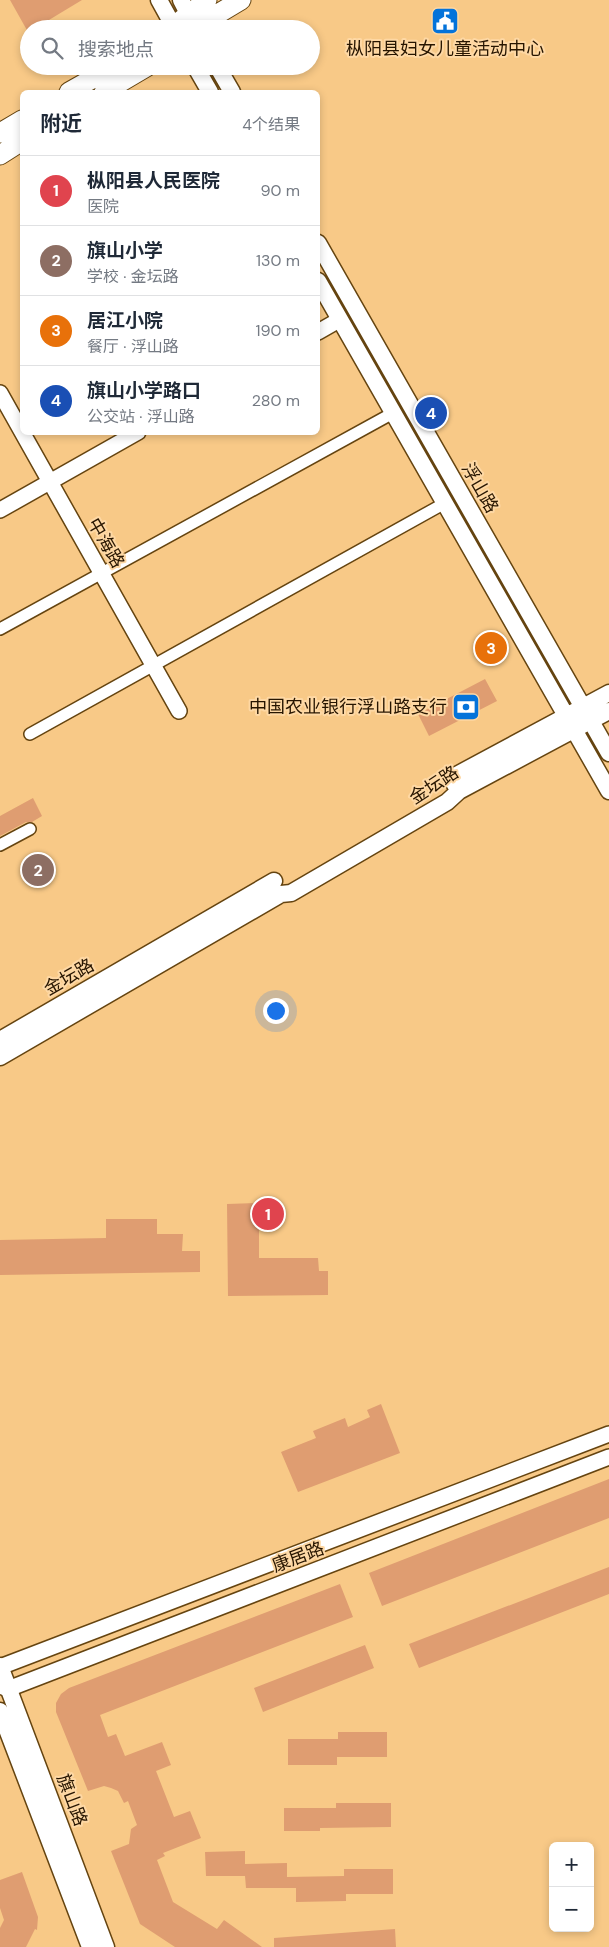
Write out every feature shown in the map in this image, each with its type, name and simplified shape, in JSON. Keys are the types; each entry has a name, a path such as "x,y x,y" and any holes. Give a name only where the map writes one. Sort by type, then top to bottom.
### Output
{"main road":[{"path":"160,0 169,20"},
{"path":"191,18 208,0"},
{"path":"191,18 211,18 240,0"},
{"path":"73,90 99,75"},
{"path":"107,90 133,75"},
{"path":"200,75 209,90"},
{"path":"222,75 231,90"},
{"path":"0,133 20,121"},
{"path":"0,155 20,142"},
{"name":"浮山路","path":"320,247 609,753"},
{"path":"320,286 609,791"},
{"name":"金坛路","path":"0,1040 278,888 291,893 448,802 455,785 586,714 609,693"},
{"name":"金坛路","path":"586,714 609,711"},
{"name":"金坛路","path":"0,1057 278,888"},
{"name":"旗山路","path":"0,1667 4,1687 106,1947"},
{"name":"旗山路","path":"0,1711 90,1947"}],"street":[{"path":"320,331 339,320"},
{"name":"中海路","path":"0,394 20,430"},
{"path":"0,629 393,414"},
{"name":"中海路","path":"23,435 179,711"},
{"path":"0,510 133,435"},
{"path":"30,734 445,503"},
{"path":"0,845 30,829"},
{"name":"康居路","path":"0,1667 609,1434"},
{"name":"康居路","path":"4,1687 609,1457"}],"building":[{"path":"10,0 82,0 49,20 21,20"},
{"path":"485,679 497,701 429,736 418,714"},
{"path":"33,798 42,816 0,836 0,816"},
{"path":"259,1203 259,1258 318,1258 319,1271 328,1271 328,1295 228,1296 227,1204"},
{"path":"106,1219 157,1219 157,1234 183,1234 182,1251 200,1251 200,1272 0,1275 0,1240 106,1238"},
{"path":"381,1404 400,1453 298,1492 281,1452 316,1438 313,1431 345,1418 348,1427 370,1417 367,1410"},
{"path":"609,1479 609,1518 382,1606 369,1573"},
{"path":"609,1567 609,1594 419,1668 409,1644"},
{"path":"340,1584 353,1617 100,1715 108,1737 116,1734 125,1756 162,1742 171,1765 156,1771 174,1817 190,1811 201,1838 163,1853 165,1856 157,1860 173,1902 217,1929 224,1920 262,1947 175,1947 140,1924 111,1851 129,1844 131,1829 137,1825 128,1801 124,1803 118,1791 104,1786 88,1791 56,1712 56,1703 61,1694 69,1688"},
{"path":"365,1645 374,1668 263,1712 254,1688"},
{"path":"338,1732 387,1732 387,1757 337,1757 337,1765 288,1765 288,1739 338,1739"},
{"path":"336,1803 391,1803 391,1827 320,1828 320,1831 284,1831 284,1808 336,1808"},
{"path":"245,1851 245,1864 287,1863 287,1877 344,1876 344,1869 393,1869 393,1894 346,1894 346,1901 296,1902 296,1888 246,1888 245,1876 206,1876 205,1852"},
{"path":"22,1872 38,1917 37,1930 35,1929 26,1947 0,1947 0,1928 4,1920 0,1908 0,1880"},
{"path":"395,1929 396,1947 274,1947 274,1938"}],"place":[{"name":"枞阳县妇女儿童活动中心","path":"445,21"},
{"name":"旗山小学路口","path":"431,413"},
{"name":"居江小院","path":"491,648"},
{"name":"中国农业银行浮山路支行","path":"466,707"},
{"name":"旗山小学","path":"38,870"},
{"name":"枞阳县人民医院","path":"268,1214"}]}
